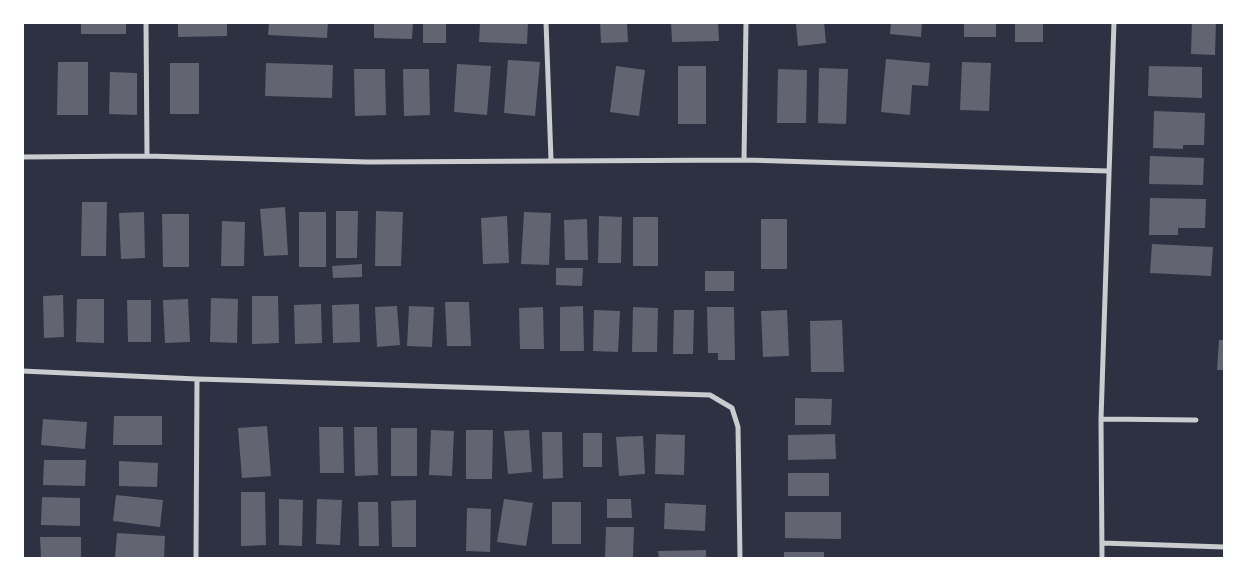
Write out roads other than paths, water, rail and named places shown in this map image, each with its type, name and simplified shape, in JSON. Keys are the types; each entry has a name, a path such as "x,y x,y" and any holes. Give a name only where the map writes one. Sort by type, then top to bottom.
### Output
{"street":[{"path":"146,22 147,156"},
{"path":"546,22 552,160"},
{"path":"744,160 746,22"},
{"path":"1102,558 1101,419 1114,22"},
{"path":"22,157 147,156 368,162 744,160 1108,171"},
{"path":"22,371 197,379 710,395 732,408 738,427 740,558"},
{"path":"196,558 197,379"},
{"path":"1101,419 1196,420"},
{"path":"1102,542 1224,548"}]}
